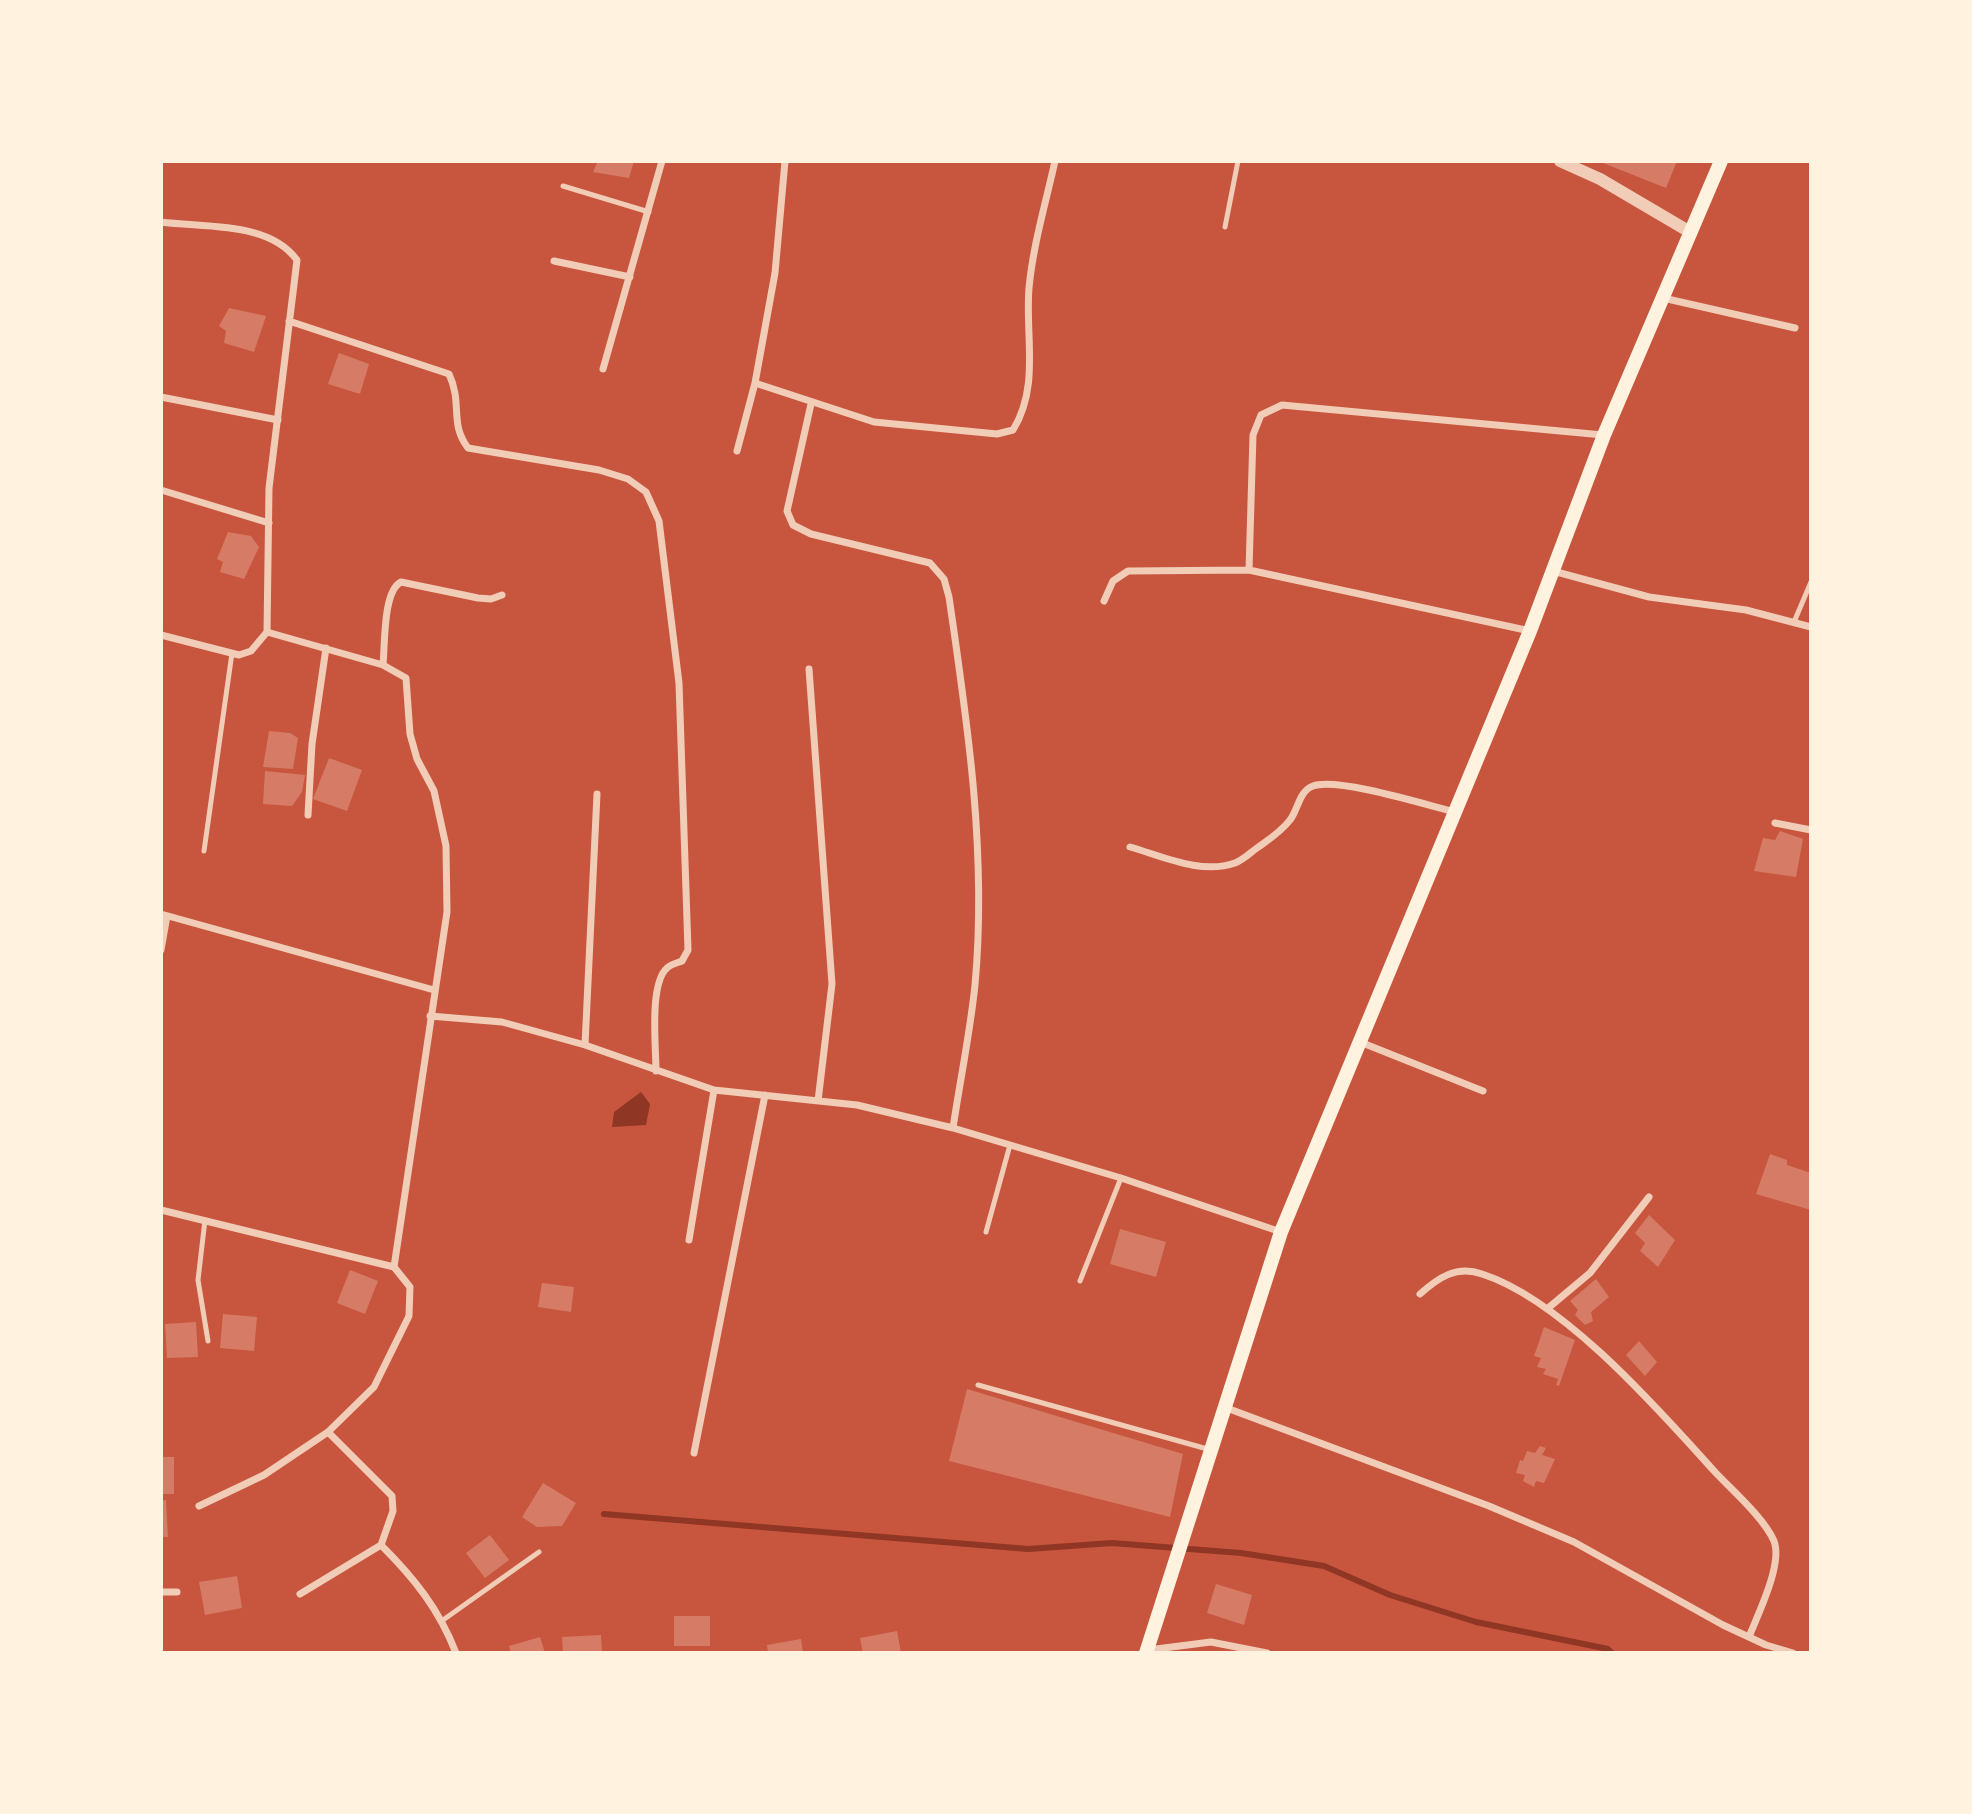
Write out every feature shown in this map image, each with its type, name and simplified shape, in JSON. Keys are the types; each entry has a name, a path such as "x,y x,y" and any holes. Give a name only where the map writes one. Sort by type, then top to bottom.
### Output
{"main road":[{"path":"1146,1651 1281,1232 1357,1041 1530,631 1604,435 1721,161"}],"street":[{"path":"603,369 662,161"},
{"path":"737,451 755,383 775,273 785,161"},
{"path":"755,383 811,404 874,422 998,434 1013,430 1023,413 1030,381 1029,288 1055,161"},
{"path":"1560,161 1600,179 1690,232"},
{"path":"161,222 246,231 287,246 297,260 269,488 267,632 251,651 232,653 161,635"},
{"path":"554,261 630,277"},
{"path":"1662,298 1795,328"},
{"path":"289,321 449,374 457,391 458,434 468,448 599,470 628,479 646,492 659,521 679,683 688,950 682,961 668,966 660,977 656,998 656,1071"},
{"path":"161,397 278,420"},
{"path":"811,404 787,511 793,525 811,534 930,563 944,579 949,597 971,747 978,864 975,985 953,1128"},
{"path":"1249,570 1253,435 1261,415 1282,405 1604,435"},
{"path":"161,490 269,523"},
{"path":"1104,601 1114,581 1128,571 1249,570 1530,631"},
{"path":"1553,571 1649,597 1746,610 1811,627"},
{"path":"383,664 389,596 397,584 401,582 478,598 491,599 502,595"},
{"path":"267,632 383,664 407,678 411,734 417,759 433,791 446,846 447,912 394,1267"},
{"path":"308,816 313,744 326,649"},
{"path":"808,669 832,984 818,1101"},
{"path":"1130,846 1187,864 1214,867 1236,863 1276,835 1291,819 1303,792 1312,786 1325,784 1455,812"},
{"path":"585,1045 597,794"},
{"path":"1776,823 1811,830"},
{"path":"161,950 164,915 434,990"},
{"path":"430,1016 502,1022 585,1045 714,1090 857,1105 953,1128 1121,1178 1281,1232"},
{"path":"1357,1041 1483,1091"},
{"path":"690,1240 714,1090"},
{"path":"694,1453 765,1095"},
{"path":"1547,1310 1590,1273 1649,1197"},
{"path":"161,1210 394,1267 410,1287 409,1316 374,1387 328,1432 264,1475 199,1506"},
{"path":"1420,1294 1440,1276 1459,1271 1480,1273 1516,1289 1547,1310 1607,1359 1652,1404 1750,1509 1773,1540 1777,1556 1749,1637"},
{"path":"1224,1407 1489,1506 1574,1542 1749,1637 1793,1653"},
{"path":"300,1594 381,1545 393,1511 392,1496 328,1432"},
{"path":"381,1545 416,1580 443,1620 456,1653"},
{"path":"161,1592 177,1592"},
{"path":"1146,1651 1211,1642 1267,1653"}],"lane":[{"path":"1225,227 1238,161"},
{"path":"563,187 649,212"},
{"path":"1794,622 1811,582"},
{"path":"204,851 232,653"},
{"path":"986,1232 1010,1145"},
{"path":"1080,1281 1121,1178"},
{"path":"205,1220 198,1280 208,1341"},
{"path":"978,1385 1211,1450"},
{"path":"443,1620 539,1552"}],"shaded area":[{"path":"641,1092 650,1104 646,1125 612,1127 614,1112"}],"building":[{"path":"598,161 634,161 629,178 593,172"},
{"path":"1598,161 1677,161 1666,188"},
{"path":"229,308 266,316 254,352 224,343 226,331 219,326"},
{"path":"339,353 369,364 360,394 328,384"},
{"path":"228,532 251,536 259,547 244,579 220,572 223,562 217,559"},
{"path":"269,731 290,733 298,738 293,769 263,767"},
{"path":"329,758 362,770 347,811 313,799"},
{"path":"265,771 305,775 302,792 292,806 263,804"},
{"path":"1780,831 1803,839 1796,877 1754,871 1763,838 1775,840"},
{"path":"1770,1154 1787,1160 1787,1165 1811,1173 1811,1210 1756,1194"},
{"path":"1649,1215 1675,1240 1658,1267 1640,1251 1645,1243 1635,1233"},
{"path":"1120,1229 1166,1242 1156,1277 1110,1264"},
{"path":"350,1270 378,1281 365,1314 337,1303"},
{"path":"1596,1279 1609,1297 1591,1312 1593,1321 1585,1325 1575,1315 1578,1310 1570,1301"},
{"path":"542,1283 574,1287 571,1312 538,1307"},
{"path":"223,1314 257,1317 254,1351 220,1348"},
{"path":"196,1322 198,1357 167,1358 165,1324"},
{"path":"1544,1327 1575,1340 1559,1386 1556,1385 1558,1379 1543,1374 1546,1369 1537,1367 1541,1358 1534,1356"},
{"path":"1639,1341 1657,1362 1645,1376 1626,1355"},
{"path":"967,1389 1183,1454 1170,1517 949,1461"},
{"path":"1540,1446 1546,1448 1542,1455 1555,1459 1544,1483 1536,1481 1534,1487 1523,1481 1525,1475 1516,1473 1520,1460 1523,1461 1527,1451 1535,1453"},
{"path":"161,1457 174,1457 174,1494 161,1494"},
{"path":"543,1483 576,1503 562,1526 537,1527 522,1517"},
{"path":"166,1500 168,1537 161,1537 161,1501"},
{"path":"490,1535 509,1560 485,1578 466,1553"},
{"path":"237,1576 242,1608 205,1615 199,1582"},
{"path":"1216,1584 1252,1595 1244,1625 1207,1613"},
{"path":"674,1616 710,1616 710,1646 674,1646"},
{"path":"897,1631 901,1653 863,1653 860,1638"},
{"path":"601,1635 602,1653 563,1653 562,1637"},
{"path":"540,1637 545,1653 511,1653 509,1646"},
{"path":"801,1639 803,1653 768,1653 767,1645"}],"waterway":[{"path":"604,1514 1028,1549 1112,1543 1241,1553 1324,1566 1390,1595 1476,1622 1608,1649 1612,1653"}]}
